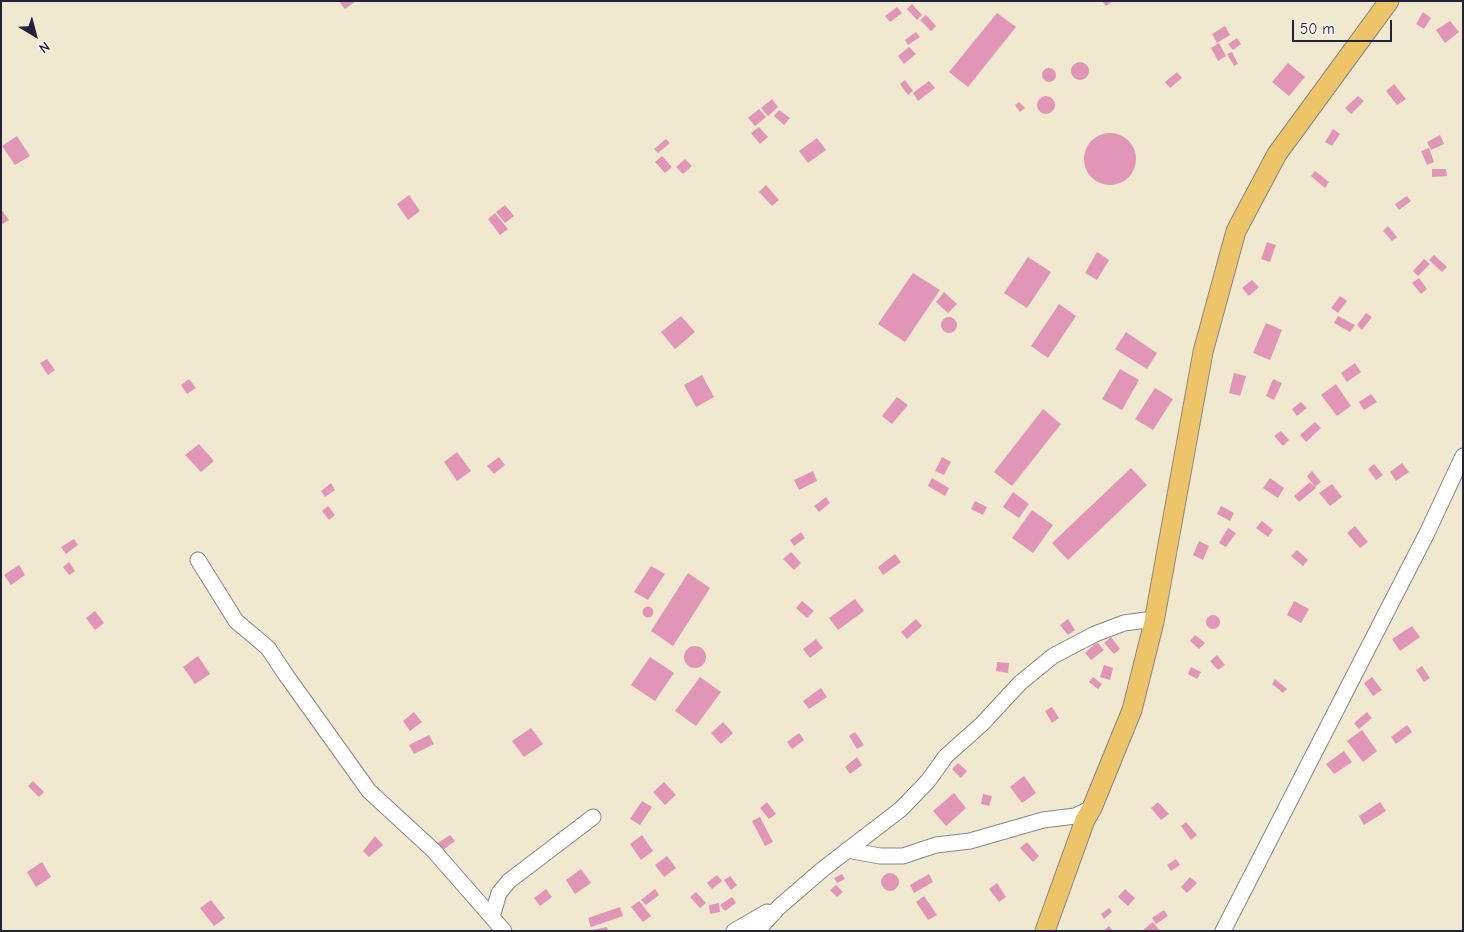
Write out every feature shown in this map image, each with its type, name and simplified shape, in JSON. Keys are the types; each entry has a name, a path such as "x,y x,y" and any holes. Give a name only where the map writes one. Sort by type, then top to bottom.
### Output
{"main road":[{"path":"1045,931 1085,820 1092,808 1132,710 1154,619 1203,352 1236,230 1277,154 1389,1"}],"street":[{"path":"1223,931 1427,533 1463,456"},
{"path":"198,560 236,622 268,648 369,791 433,850 504,931"},
{"path":"757,931 779,907 848,850 901,810 928,781 946,756 982,724 1020,683 1053,656 1095,634 1124,623 1154,619"},
{"path":"848,850 880,856 903,856 936,845 970,841 1043,820 1075,816 1092,808"},
{"path":"492,917 499,893 509,881 593,817"},
{"path":"734,931 779,907"}],"building":[{"path":"339,1 356,1 345,9"},
{"path":"1102,1 1113,1 1106,6"},
{"path":"912,4 922,15 917,20 907,9"},
{"path":"897,7 902,13 890,22 885,16"},
{"path":"1423,12 1431,18 1424,29 1416,24"},
{"path":"997,13 1016,27 968,87 949,72"},
{"path":"926,15 936,26 931,31 920,20"},
{"path":"1450,21 1459,32 1445,43 1436,30"},
{"path":"1225,26 1230,35 1217,43 1212,34"},
{"path":"916,32 920,37 908,45 905,40"},
{"path":"1237,38 1241,44 1233,50 1228,44"},
{"path":"1219,43 1226,56 1218,61 1211,48"},
{"path":"909,47 916,54 904,64 898,56"},
{"path":"1232,52 1238,64 1234,66 1227,54"},
{"path":"1076,62 1084,62 1089,67 1087,78 1076,80 1071,75 1071,67"},
{"path":"1288,63 1305,77 1289,96 1272,82"},
{"path":"1046,68 1052,68 1056,75 1052,82 1046,82 1042,78 1042,72"},
{"path":"1177,72 1182,78 1170,88 1165,82"},
{"path":"905,80 913,91 908,95 900,84"},
{"path":"929,81 935,88 918,101 913,93"},
{"path":"1394,84 1406,99 1397,105 1386,91"},
{"path":"1042,96 1050,96 1055,101 1053,112 1042,114 1037,109 1037,101"},
{"path":"1358,96 1364,101 1351,114 1345,108"},
{"path":"772,99 778,107 768,116 761,108"},
{"path":"1019,102 1025,108 1020,112 1015,105"},
{"path":"759,109 766,117 755,126 748,118"},
{"path":"779,110 790,118 784,125 774,116"},
{"path":"759,127 768,137 760,144 751,133"},
{"path":"1333,129 1340,134 1332,146 1325,142"},
{"path":"1105,133 1115,133 1129,140 1136,154 1136,164 1129,178 1115,185 1105,185 1095,181 1088,174 1084,164 1084,154 1088,144 1095,137"},
{"path":"1440,135 1444,144 1431,150 1427,142"},
{"path":"17,136 30,156 15,165 2,146"},
{"path":"817,138 826,150 808,163 799,151"},
{"path":"666,139 670,143 658,153 654,149"},
{"path":"1429,148 1434,162 1427,165 1421,151"},
{"path":"662,156 672,167 665,173 655,162"},
{"path":"685,159 692,166 683,174 676,167"},
{"path":"1432,169 1446,169 1447,176 1432,177"},
{"path":"1315,171 1329,182 1325,188 1311,176"},
{"path":"766,185 779,200 772,206 759,192"},
{"path":"409,195 420,211 408,220 397,204"},
{"path":"1407,196 1411,201 1399,210 1395,204"},
{"path":"505,205 514,216 505,223 496,212"},
{"path":"1,209 9,220 1,225"},
{"path":"495,213 508,229 500,235 488,219"},
{"path":"1388,226 1397,237 1392,241 1383,231"},
{"path":"1267,242 1276,245 1270,262 1261,259"},
{"path":"1097,252 1109,260 1097,280 1085,273"},
{"path":"1434,255 1447,267 1442,272 1429,260"},
{"path":"1028,257 1051,272 1027,308 1004,293"},
{"path":"1424,259 1430,264 1418,276 1413,271"},
{"path":"913,273 940,290 905,342 878,324"},
{"path":"1419,278 1427,289 1421,294 1412,283"},
{"path":"1252,280 1259,287 1249,296 1242,288"},
{"path":"944,292 957,304 948,313 936,302"},
{"path":"1340,296 1347,301 1338,313 1331,308"},
{"path":"1059,304 1076,316 1048,358 1031,346"},
{"path":"1366,313 1372,317 1362,330 1357,325"},
{"path":"681,316 695,332 675,349 661,332"},
{"path":"1338,316 1355,325 1350,332 1334,323"},
{"path":"946,317 952,317 957,322 955,331 946,333 941,328 941,322"},
{"path":"1266,323 1282,330 1270,360 1253,353"},
{"path":"1126,332 1157,353 1147,369 1115,349"},
{"path":"47,359 55,370 48,375 40,363"},
{"path":"1355,363 1361,372 1347,382 1341,373"},
{"path":"1120,369 1139,380 1122,410 1102,399"},
{"path":"1234,373 1246,376 1240,396 1229,393"},
{"path":"702,375 714,397 696,407 684,385"},
{"path":"189,379 196,388 187,394 181,385"},
{"path":"1273,379 1282,383 1274,400 1266,396"},
{"path":"1336,384 1351,406 1337,416 1321,395"},
{"path":"1155,388 1173,399 1153,430 1135,419"},
{"path":"1371,394 1377,402 1364,410 1359,402"},
{"path":"897,397 908,405 892,424 882,416"},
{"path":"1301,402 1307,408 1297,416 1292,409"},
{"path":"1043,409 1061,424 1012,486 994,472"},
{"path":"1315,422 1321,428 1306,442 1300,435"},
{"path":"1281,431 1289,440 1283,446 1274,436"},
{"path":"199,444 214,461 201,472 185,455"},
{"path":"457,452 471,471 457,481 444,462"},
{"path":"499,457 505,465 494,474 487,466"},
{"path":"942,457 951,462 944,475 935,471"},
{"path":"1402,463 1409,472 1396,481 1390,472"},
{"path":"1374,464 1383,475 1376,480 1368,469"},
{"path":"1131,468 1147,485 1068,560 1052,543"},
{"path":"813,471 817,481 799,490 794,480"},
{"path":"1312,471 1321,482 1315,487 1307,476"},
{"path":"932,478 949,488 945,496 928,486"},
{"path":"1270,478 1284,488 1278,498 1263,488"},
{"path":"1310,482 1316,488 1299,502 1294,496"},
{"path":"331,483 335,490 325,497 321,491"},
{"path":"1332,484 1342,497 1330,506 1319,493"},
{"path":"1013,492 1029,504 1019,518 1003,507"},
{"path":"826,497 830,503 819,512 814,506"},
{"path":"975,501 987,507 983,515 971,509"},
{"path":"328,506 335,515 329,520 322,511"},
{"path":"1221,506 1234,513 1230,521 1217,514"},
{"path":"1032,510 1053,525 1033,553 1012,538"},
{"path":"1262,521 1273,530 1268,537 1256,528"},
{"path":"1355,526 1368,542 1360,548 1347,533"},
{"path":"1228,528 1236,533 1226,547 1219,543"},
{"path":"801,532 805,538 794,546 790,540"},
{"path":"74,539 78,545 66,554 61,547"},
{"path":"1199,541 1209,546 1203,560 1193,555"},
{"path":"1297,550 1308,560 1303,566 1291,556"},
{"path":"791,552 801,563 794,570 783,559"},
{"path":"895,554 901,562 883,575 878,567"},
{"path":"69,562 75,571 69,575 63,567"},
{"path":"19,565 25,575 11,585 4,575"},
{"path":"651,566 665,574 648,600 634,592"},
{"path":"688,573 710,588 673,646 651,631"},
{"path":"855,599 864,611 838,630 829,618"},
{"path":"802,601 814,611 807,618 796,608"},
{"path":"1294,601 1309,609 1301,623 1287,615"},
{"path":"648,606 654,612 648,618 642,612"},
{"path":"95,611 104,623 95,630 86,618"},
{"path":"1210,615 1216,615 1220,622 1216,629 1210,629 1206,625 1206,619"},
{"path":"916,619 922,626 907,639 901,632"},
{"path":"1068,619 1075,630 1068,635 1060,625"},
{"path":"1412,626 1420,637 1400,651 1392,639"},
{"path":"1195,635 1205,643 1199,649 1190,641"},
{"path":"1111,637 1120,649 1114,654 1104,643"},
{"path":"816,639 823,648 810,658 803,649"},
{"path":"1097,642 1104,650 1091,660 1085,653"},
{"path":"695,646 703,649 706,657 703,665 695,668 687,665 684,657 687,649"},
{"path":"1217,655 1225,665 1218,670 1210,661"},
{"path":"198,656 210,674 195,684 183,667"},
{"path":"650,657 674,673 655,701 631,685"},
{"path":"997,662 1009,663 1008,673 996,671"},
{"path":"1104,665 1113,668 1110,680 1100,677"},
{"path":"1422,666 1430,678 1424,682 1416,670"},
{"path":"1191,667 1201,672 1197,679 1188,674"},
{"path":"700,677 721,692 696,726 675,711"},
{"path":"1093,677 1102,684 1098,689 1089,682"},
{"path":"1372,677 1382,690 1373,696 1364,683"},
{"path":"1275,679 1287,689 1283,693 1272,684"},
{"path":"821,688 827,697 809,709 803,701"},
{"path":"1052,707 1059,718 1052,723 1045,711"},
{"path":"414,712 422,722 410,731 403,721"},
{"path":"1367,712 1372,718 1359,729 1354,723"},
{"path":"723,722 733,733 721,744 711,733"},
{"path":"1407,725 1412,732 1396,744 1391,737"},
{"path":"531,728 543,744 524,757 512,741"},
{"path":"1362,730 1377,751 1363,762 1347,741"},
{"path":"855,732 864,745 857,749 849,736"},
{"path":"799,733 804,740 792,749 787,742"},
{"path":"429,735 434,744 414,754 409,745"},
{"path":"1344,751 1352,762 1334,774 1326,764"},
{"path":"857,757 862,765 850,774 845,767"},
{"path":"958,763 967,771 961,778 952,769"},
{"path":"1024,776 1036,793 1022,803 1010,787"},
{"path":"33,781 44,792 39,797 28,786"},
{"path":"664,782 676,795 665,805 653,792"},
{"path":"954,793 966,808 946,826 933,811"},
{"path":"983,794 992,796 989,806 981,804"},
{"path":"642,801 652,807 640,825 630,819"},
{"path":"767,802 776,814 769,819 760,808"},
{"path":"1158,802 1169,814 1161,820 1151,808"},
{"path":"1380,802 1386,811 1364,825 1359,816"},
{"path":"760,817 773,842 765,846 752,821"},
{"path":"1186,822 1197,835 1191,840 1181,826"},
{"path":"450,835 455,841 443,850 438,843"},
{"path":"642,835 653,851 641,860 630,844"},
{"path":"375,836 383,845 369,857 363,851"},
{"path":"1027,842 1039,856 1033,862 1020,848"},
{"path":"667,856 676,868 664,877 655,865"},
{"path":"1176,859 1180,865 1171,871 1167,865"},
{"path":"42,862 51,877 36,887 27,872"},
{"path":"581,869 591,883 575,894 566,880"},
{"path":"886,873 894,873 899,878 897,889 886,891 881,886 881,878"},
{"path":"842,874 845,879 837,883 834,878"},
{"path":"929,874 933,882 914,893 910,885"},
{"path":"717,875 722,881 712,889 707,883"},
{"path":"730,876 737,885 731,890 724,880"},
{"path":"1190,877 1197,883 1187,893 1181,887"},
{"path":"997,883 1006,897 999,902 989,889"},
{"path":"836,885 843,892 837,897 830,890"},
{"path":"546,889 552,897 540,906 534,898"},
{"path":"655,889 659,895 646,905 641,900"},
{"path":"1125,889 1135,898 1128,906 1118,897"},
{"path":"696,892 706,903 700,908 690,897"},
{"path":"924,896 937,915 928,920 916,902"},
{"path":"732,897 736,903 725,911 720,905"},
{"path":"211,900 225,918 214,926 200,908"},
{"path":"639,901 651,916 643,922 631,907"},
{"path":"719,903 720,912 710,914 709,905"},
{"path":"620,907 623,916 591,927 588,918"},
{"path":"1109,908 1112,912 1104,919 1101,914"},
{"path":"1164,910 1168,916 1156,924 1152,918"},
{"path":"1153,922 1159,930 1142,931"},
{"path":"1109,926 1113,931 1103,931"},
{"path":"607,927 608,931 592,931 592,930"}]}
